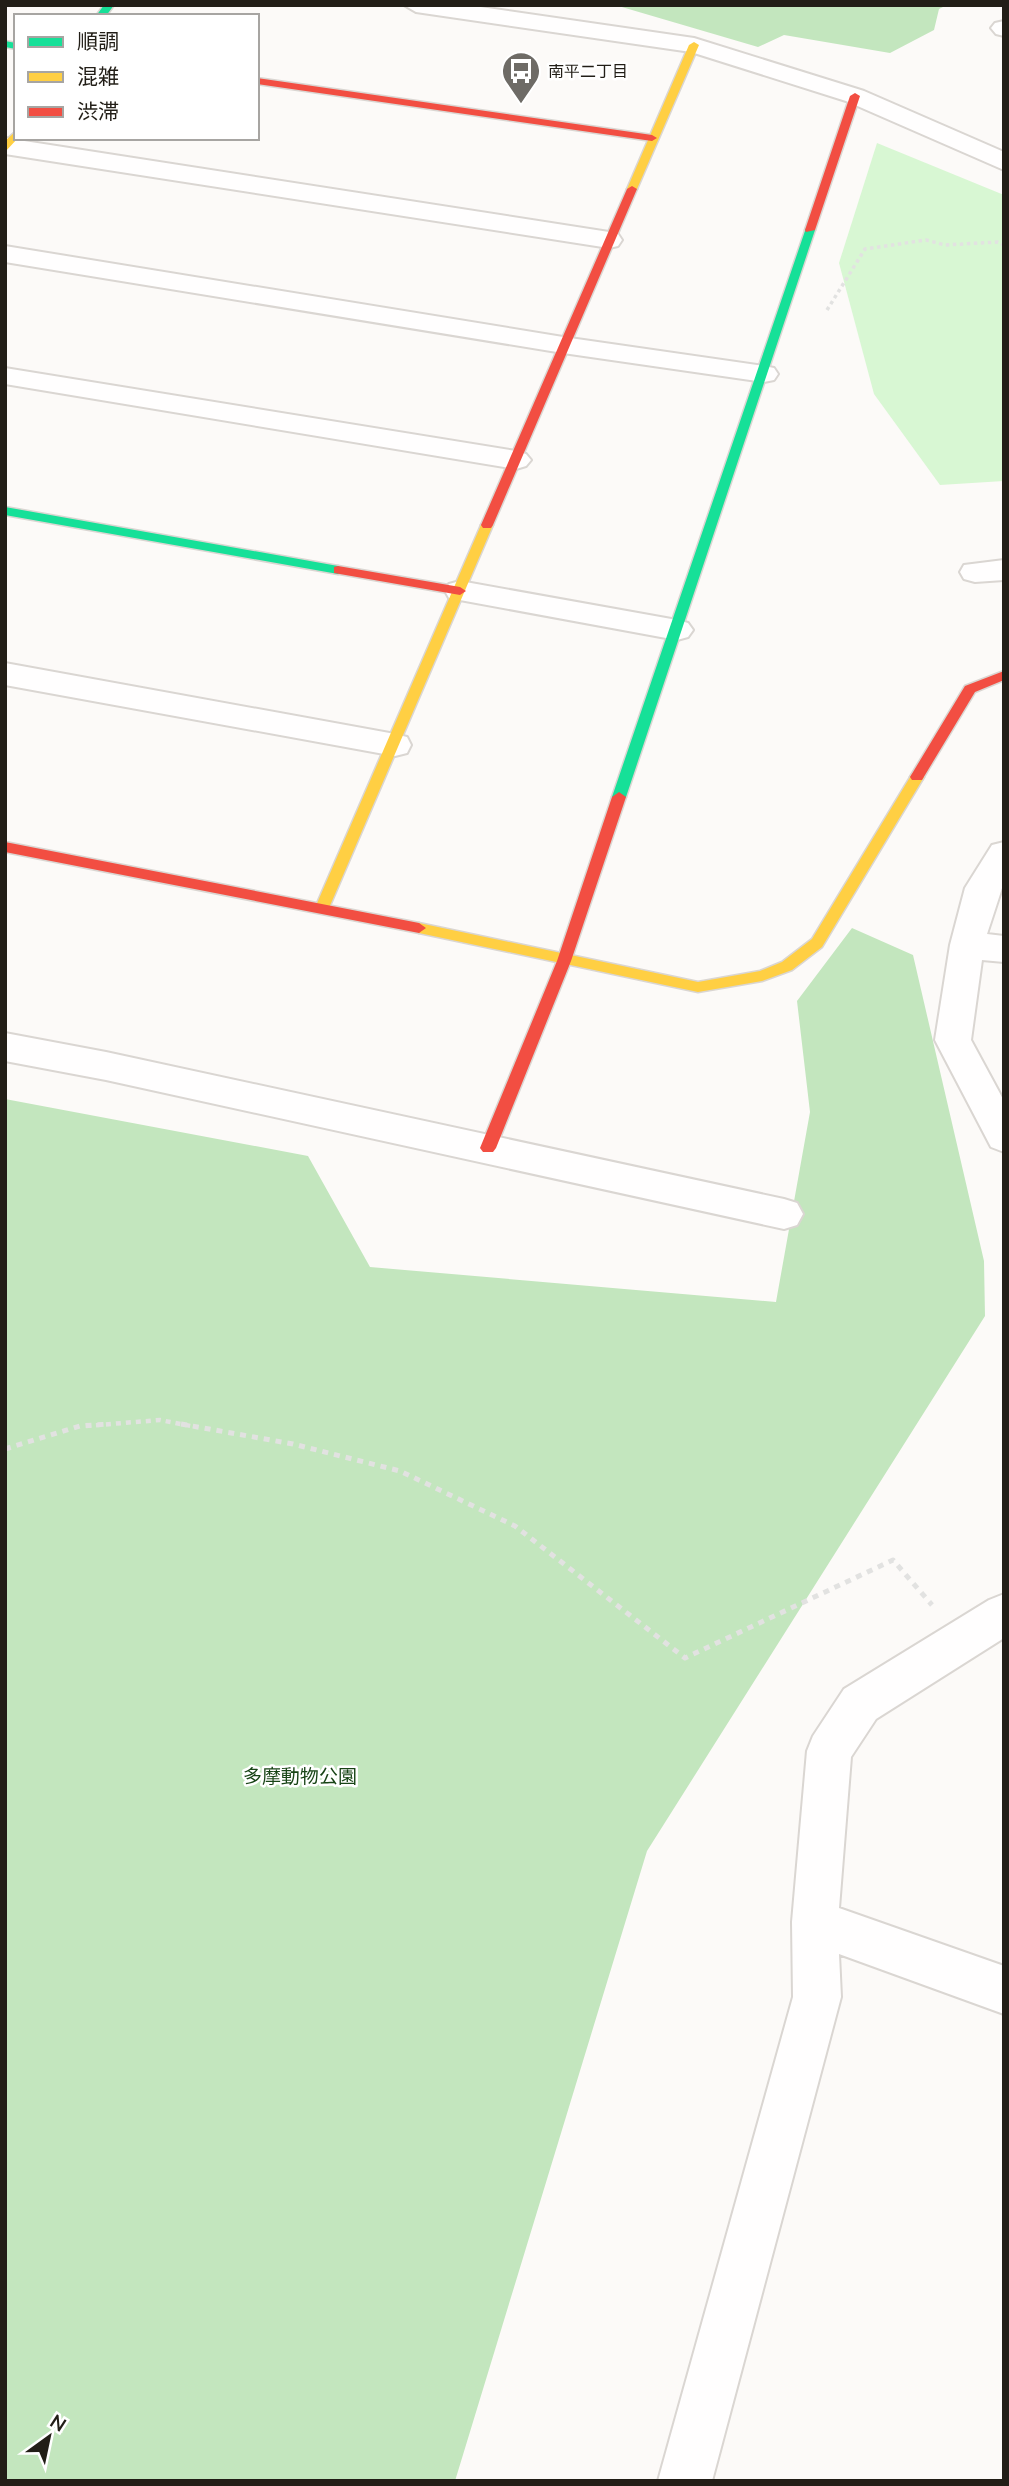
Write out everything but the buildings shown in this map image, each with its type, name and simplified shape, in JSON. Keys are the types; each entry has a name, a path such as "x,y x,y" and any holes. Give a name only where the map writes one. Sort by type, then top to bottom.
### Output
{"street":[{"path":"416,5 694,44 855,96 1004,162"},
{"path":"322,908 395,745 563,345 694,44"},
{"path":"259,81 652,138"},
{"path":"488,1148 564,961 764,374 855,96"},
{"path":"8,144 609,240"},
{"path":"5,254 563,345 764,374"},
{"path":"5,376 516,460"},
{"path":"5,511 677,629"},
{"path":"5,674 395,745"},
{"path":"5,847 322,908 564,961 698,987 762,976 787,967 817,943 970,689 1004,675"},
{"path":"1004,854 982,888 967,945 953,1040 1004,1137"},
{"path":"967,945 1004,949"},
{"path":"5,1047 488,1148 785,1214"},
{"path":"685,2481 817,1997 816,1922 829,1751 860,1704 995,1619"},
{"path":"816,1922 1004,1990"}],"path":[{"path":"822,319 865,249 926,240 945,245 998,242 1004,244"},
{"path":"5,1449 80,1426 160,1420 292,1444 400,1471 515,1526 685,1658 893,1560 933,1606 958,1600 995,1619"}],"green space":[{"path":"615,5 947,5 939,9 934,30 890,53 784,35 758,47"},
{"path":"877,143 1004,195 1004,481 940,485 874,394 839,263"},
{"name":"多摩動物公園","path":"852,928 913,955 984,1261 985,1316 647,1851 455,2481 5,2481 5,1099 308,1156 370,1267 776,1302 810,1112 797,1001"}],"traffic: fast":[{"path":"102,14 109,5"},
{"path":"5,44 14,46"},
{"path":"619,797 810,230"},
{"path":"5,511 338,570"}],"traffic: slow":[{"path":"632,189 694,45"},
{"path":"5,149 14,137"},
{"path":"322,908 487,525"},
{"path":"419,928 698,987 762,976 787,966 817,943 917,777"}],"traffic: jam":[{"path":"259,81 652,138"},
{"path":"810,230 855,96"},
{"path":"487,525 632,189"},
{"path":"338,570 460,591"},
{"path":"917,777 970,689 1004,675"},
{"path":"488,1148 564,961 619,797"},
{"path":"5,847 419,928"}],"place":[{"name":"南平二丁目","path":"521,105"}]}
